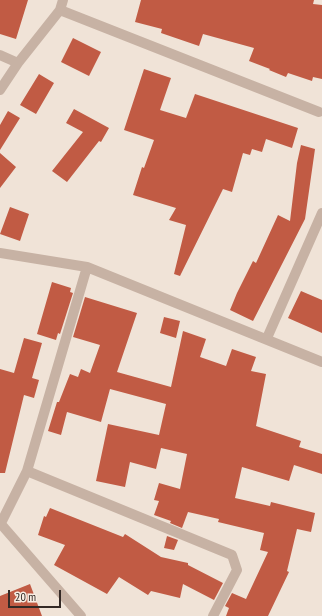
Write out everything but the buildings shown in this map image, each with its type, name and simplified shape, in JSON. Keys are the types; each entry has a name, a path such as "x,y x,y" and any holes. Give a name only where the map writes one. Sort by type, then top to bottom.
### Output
{"street":[{"path":"0,90 18,63 60,10 63,0"},
{"path":"60,10 321,114"},
{"path":"0,55 18,63"},
{"path":"267,338 322,213"},
{"path":"0,253 87,267 267,338 322,362"},
{"path":"81,616 1,523 27,471 87,267"},
{"path":"27,471 232,555 237,570 214,616"}]}
